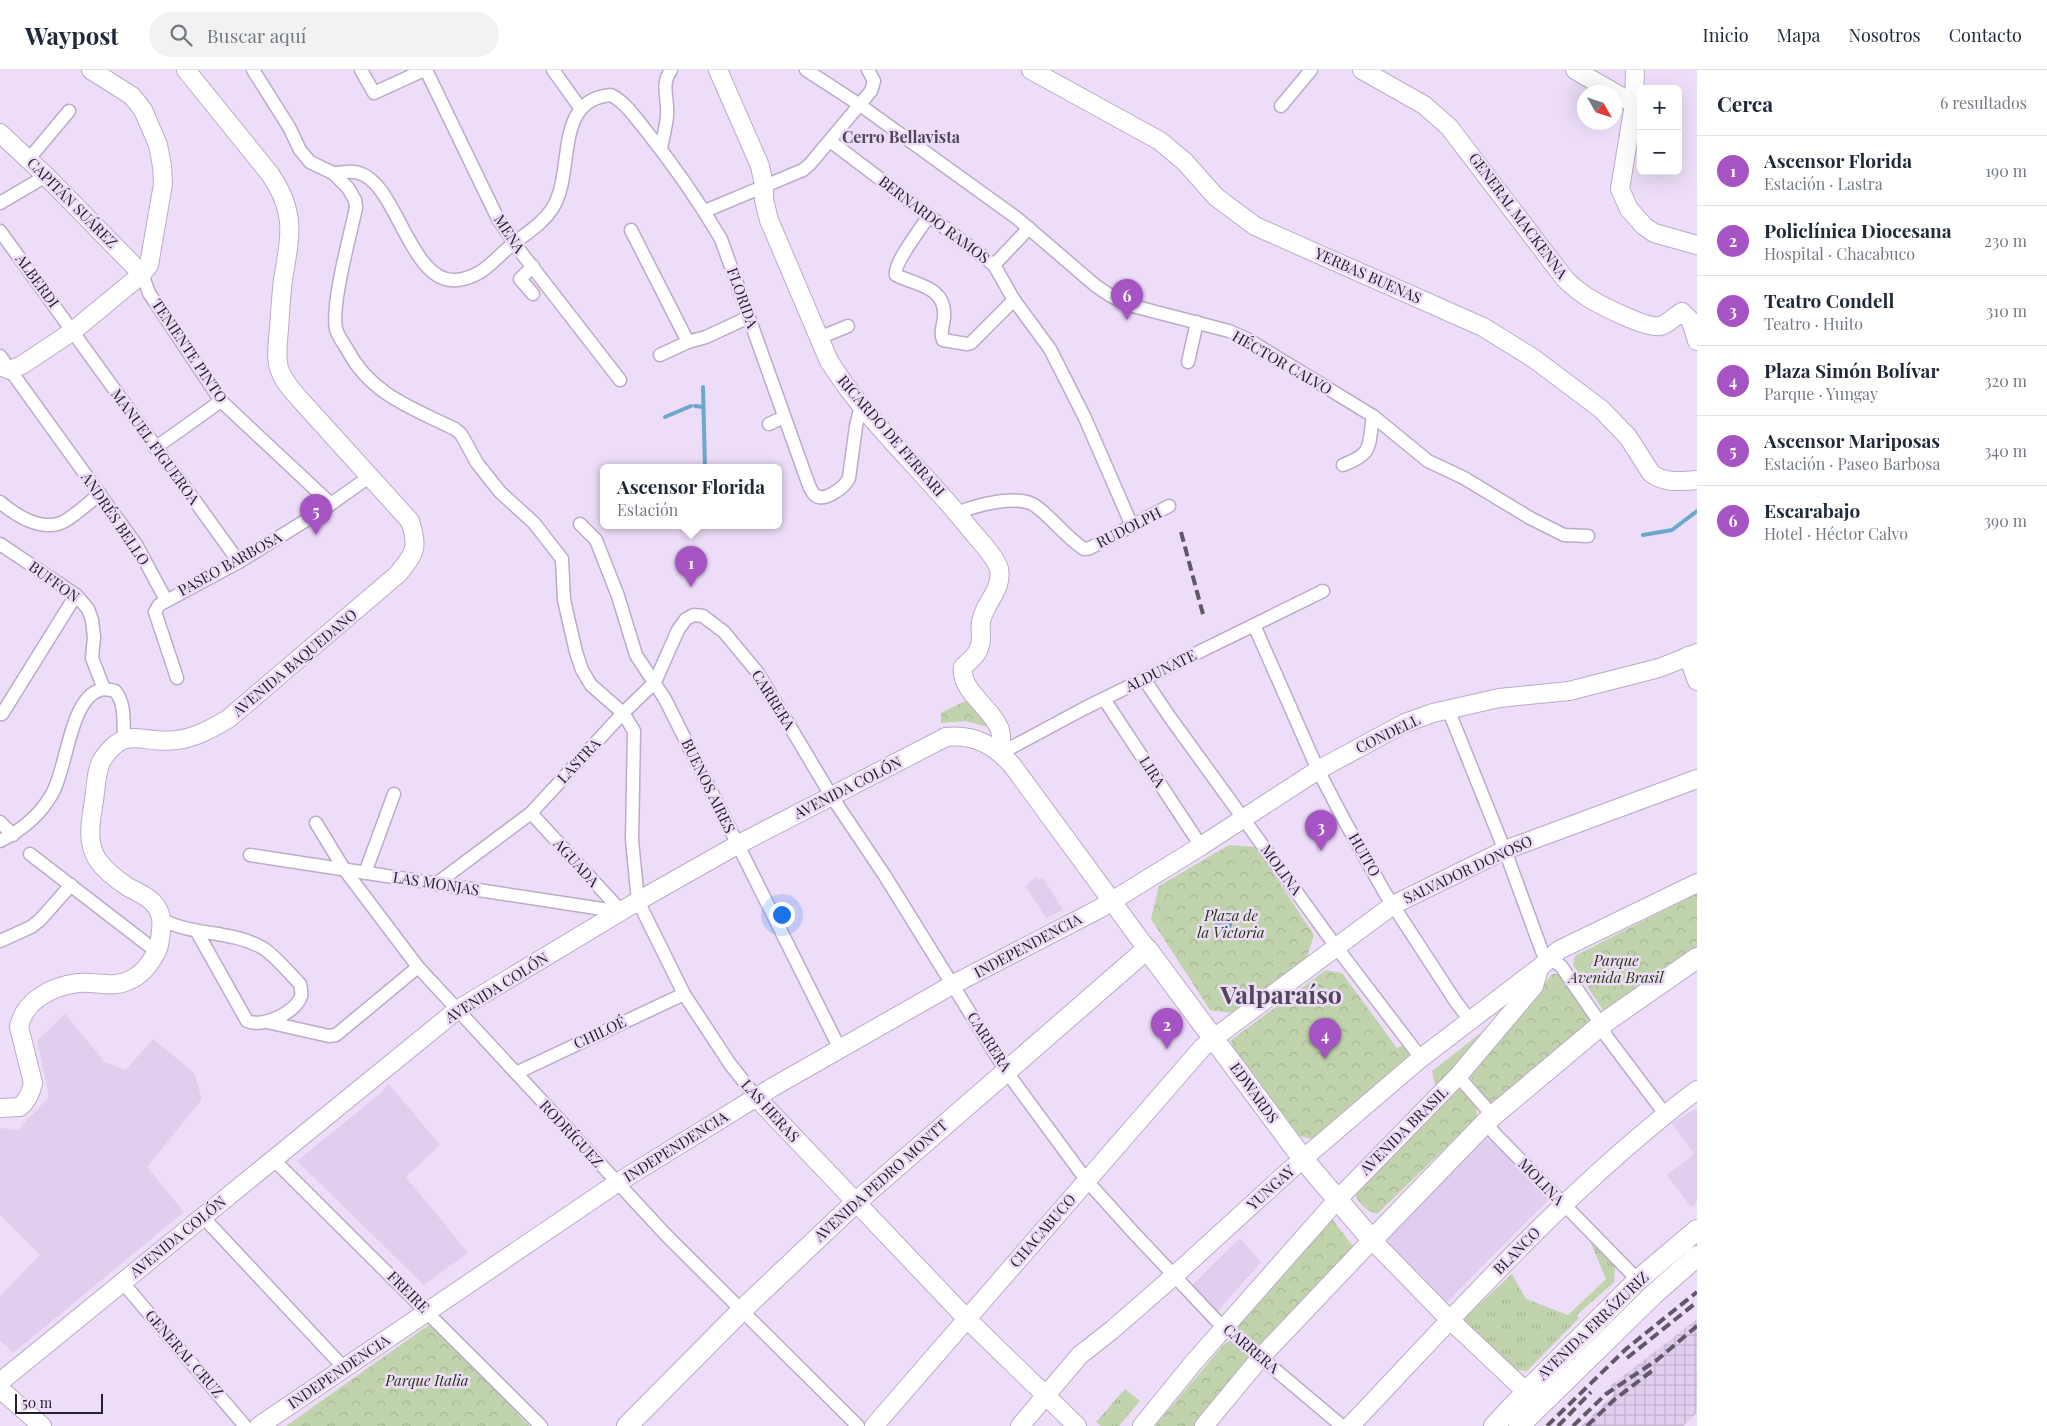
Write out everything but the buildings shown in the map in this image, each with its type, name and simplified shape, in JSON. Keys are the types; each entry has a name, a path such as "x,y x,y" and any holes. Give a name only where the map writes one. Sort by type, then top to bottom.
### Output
{"main road":[{"name":"EDWARDS","path":"1147,949 1303,1159 1372,1240"},
{"name":"AVENIDA PEDRO MONTT","path":"627,1426 742,1310 854,1203 1147,949"},
{"path":"1372,1240 1489,1118 1601,1025 1697,958"},
{"name":"AVENIDA ERRÁZURIZ","path":"1519,1426 1533,1398 1638,1280 1697,1230"},
{"name":"AVENIDA ERRÁZURIZ","path":"1494,1426 1533,1398 1697,1256"}],"street":[{"path":"3,364 22,365 73,331 142,274 149,265 163,184 158,145 143,110 132,96 91,70"},
{"name":"AVENIDA BAQUEDANO","path":"124,739 176,740 197,736 228,720 354,614 398,574 415,550 416,538 410,521 288,386 280,370 278,340 283,280 289,250 290,216 287,205 280,188 270,174 186,70"},
{"path":"253,70 289,127 300,150 310,162 333,173 348,188 355,200 356,208 335,308 336,329 350,357 371,383 388,396 455,428 461,434 477,463 500,492 534,522 562,559 564,600 582,670 591,685 623,713"},
{"path":"361,70 374,93 425,70"},
{"name":"MENA","path":"425,70 498,219 620,380"},
{"path":"333,173 360,172 373,182 386,198 414,250 430,269 444,279 456,280 478,275 514,242 543,220 552,210 558,198 564,180 566,152 572,124 581,109 553,70"},
{"path":"661,148 668,103 664,88 670,70"},
{"name":"RICARDO DE FERRARI","path":"718,70 760,166 764,185 764,200 769,220 829,361 842,382 861,406 940,502 958,514 998,567 999,580 996,592 981,622 979,649 963,668 962,674 976,697 997,724 1000,731 1001,753"},
{"name":"HÉCTOR CALVO","path":"806,70 860,105 1029,228 1096,286 1118,300 1142,309 1228,331 1246,340 1373,416 1428,461 1464,478 1530,518 1564,535 1588,536"},
{"path":"705,211 803,170 810,164 860,105 874,85 873,76 868,70"},
{"name":"YERBAS BUENAS","path":"1030,70 1160,140 1185,162 1216,197 1255,226 1483,326 1517,347 1617,424 1628,437 1651,474 1670,482 1697,480"},
{"path":"1281,106 1311,70"},
{"name":"GENERAL MACKENNA","path":"1362,70 1424,105 1449,127 1560,273 1575,289 1593,300 1648,325 1659,327 1668,323 1675,315 1682,312 1691,321 1697,341"},
{"path":"1575,70 1634,104"},
{"path":"1635,70 1634,104 1620,189 1623,198 1636,218 1654,233 1697,245"},
{"name":"FLORIDA","path":"581,109 589,101 599,96 611,95 624,104 661,148 705,211 721,239 807,480 812,492 819,497 842,490 850,478 856,426 861,406"},
{"path":"28,160 69,111"},
{"name":"CAPITÁN SUÁREZ","path":"0,133 46,176 142,274"},
{"name":"BERNARDO RAMOS","path":"830,141 994,265 1014,300 1050,349 1085,418 1132,526"},
{"path":"0,204 46,176"},
{"path":"928,216 913,242 901,256 894,271 896,275 921,283 939,297 944,314 942,337 944,340 967,344 971,342 1014,300"},
{"path":"994,265 1029,228"},
{"path":"631,230 688,342"},
{"name":"ALBERDI","path":"0,231 73,331"},
{"path":"532,294 520,279 533,266"},
{"name":"TENIENTE PINTO","path":"142,274 149,294 221,401 331,504"},
{"path":"660,354 688,342 706,338 749,317"},
{"path":"1188,362 1197,322"},
{"path":"819,338 848,326"},
{"name":"MANUEL FIGUEROA","path":"73,331 238,562"},
{"name":"ANDRÉS BELLO","path":"3,364 100,494 136,546 166,600"},
{"path":"155,448 221,401"},
{"path":"1343,465 1360,459 1365,454 1373,416"},
{"path":"769,424 784,417"},
{"name":"PASEO BARBOSA","path":"166,600 238,562 331,504 369,477"},
{"path":"0,502 30,522 54,525 64,521 100,494"},
{"name":"RUDOLPH","path":"958,514 980,505 1007,501 1027,502 1036,506 1068,538 1084,549 1090,548 1169,506"},
{"name":"BUENOS AIRES","path":"580,524 596,540 618,596 636,655 656,682 840,1049"},
{"name":"BUFFON","path":"0,544 76,595 88,609 92,620 94,638 92,658 104,689"},
{"name":"ALDUNATE","path":"1001,753 1104,699 1323,591"},
{"path":"5,715 76,595"},
{"path":"166,600 159,605 155,612 178,678"},
{"name":"LASTRA","path":"436,884 531,813 623,713 656,682 678,630 686,619 694,615"},
{"name":"CARRERA","path":"694,615 703,616 724,632 758,673 832,797 885,876 1006,1071 1087,1181 1225,1328 1342,1426"},
{"name":"HUITO","path":"1254,626 1318,770 1364,857 1393,905 1469,1020"},
{"path":"1692,654 1697,681"},
{"name":"CONDELL","path":"1113,900 1201,846 1318,770 1406,723 1448,709 1516,696 1569,691 1659,668 1692,654"},
{"name":"MOLINA","path":"1144,679 1337,948 1421,1058"},
{"path":"0,841 13,835 44,808 56,786 78,712 88,698 98,690 116,691 122,702 124,739 115,743 101,762 91,817 90,839 97,859 103,866 126,886 152,901 156,906 161,929 157,952 143,971 130,980 108,985 79,983 53,989 29,1005 20,1019 19,1027 33,1083 32,1089 20,1107 0,1108"},
{"name":"LIRA","path":"1104,699 1201,846"},
{"path":"1448,709 1505,850 1545,963"},
{"name":"LAS HERAS","path":"623,713 634,730 632,840 638,901 684,994 730,1064 756,1097 854,1203 967,1319 1045,1397 1077,1426"},
{"name":"AVENIDA COLÓN","path":"0,1382 457,1010 638,901 737,845 946,737 971,738 991,746 1001,753"},
{"name":"EDWARDS","path":"1001,753 1113,900 1147,949"},
{"name":"SALVADOR DONOSO","path":"1214,1038 1393,905 1505,850 1697,779"},
{"path":"365,873 394,794"},
{"name":"AGUADA","path":"531,813 622,912"},
{"path":"0,822 13,835"},
{"path":"316,823 344,870"},
{"path":"30,854 157,952"},
{"name":"LAS MONJAS","path":"250,855 622,912"},
{"name":"RODRÍGUEZ","path":"344,870 418,967 457,1010 666,1235 858,1426"},
{"path":"1545,963 1566,946 1697,883"},
{"path":"0,941 40,920 71,885"},
{"name":"INDEPENDENCIA","path":"259,1426 617,1183 756,1097 952,985 1113,900"},
{"path":"160,919 174,926 196,932 220,934 262,947 300,984 301,999 285,1016 250,1022 244,1018 196,932"},
{"path":"1545,963 1561,966 1607,1037 1665,1114"},
{"name":"YUNGAY","path":"1020,1426 1080,1355 1112,1330 1303,1159 1421,1058 1545,963"},
{"name":"AVENIDA BRASIL","path":"1142,1426 1337,1200 1458,1076 1534,986 1545,963"},
{"path":"264,1021 329,1036 336,1035 418,967"},
{"name":"CHILOÉ","path":"516,1073 684,994"},
{"name":"CHACABUCO","path":"874,1426 1202,1048 1214,1038"},
{"name":"MOLINA","path":"1458,1076 1487,1109 1494,1133 1638,1280"},
{"name":"BLANCO","path":"1350,1426 1450,1319 1563,1205 1665,1114 1697,1090"},
{"name":"FREIRE","path":"274,1160 541,1426"},
{"path":"203,1217 344,1369"},
{"path":"1204,1426 1261,1357 1372,1240"},
{"name":"EDWARDS","path":"1372,1240 1450,1319 1533,1398"},
{"name":"GENERAL CRUZ","path":"123,1282 245,1426"},
{"path":"0,1390 42,1426"}],"shaded area":[{"path":"1037,877 1039,880 1043,878 1063,910 1046,918 1025,886"},
{"path":"65,1014 105,1062 126,1070 153,1039 194,1073 202,1099 147,1167 184,1212 13,1353 0,1340 0,1296 40,1255 0,1215 0,1128 18,1130 49,1097 37,1041"},
{"path":"388,1083 440,1145 406,1177 468,1253 424,1285 297,1161 382,1092"},
{"path":"1697,1108 1697,1202 1691,1207 1667,1175 1694,1154 1672,1123"},
{"path":"1487,1137 1549,1199 1446,1303 1383,1241"},
{"path":"1240,1238 1261,1262 1217,1312 1192,1285"},
{"path":"1697,1319 1697,1413 1683,1426 1581,1426 1614,1394 1610,1386"}],"green space":[{"path":"971,698 996,729 965,721 941,723 941,713"},
{"name":"Plaza de la Victoria","path":"1229,845 1256,847 1314,935 1306,960 1231,1013 1210,1010 1151,919 1159,886"},
{"name":"Parque Avenida Brasil","path":"1697,893 1697,953 1605,1013 1573,965 1575,956"},
{"path":"1326,970 1342,973 1397,1048 1404,1045 1411,1054 1406,1063 1321,1138 1312,1139 1299,1136 1233,1047 1231,1040"},
{"name":"Parque Avenida Brasil","path":"1552,974 1561,974 1592,1017 1591,1022 1494,1107 1479,1094 1473,1085 1471,1076"},
{"path":"1491,1025 1436,1089 1432,1071"},
{"path":"1455,1089 1462,1090 1473,1103 1477,1114 1476,1118 1377,1214 1369,1211 1360,1203 1354,1192"},
{"path":"1332,1219 1353,1246 1354,1251 1260,1349 1236,1332 1237,1326"},
{"path":"1590,1241 1615,1265 1614,1282 1577,1315 1579,1318 1527,1371 1511,1369 1461,1321 1512,1274 1526,1299 1568,1315 1606,1279"},
{"name":"Parque Italia","path":"433,1322 529,1426 286,1426"},
{"path":"1230,1341 1250,1357 1199,1426 1155,1426 1225,1343"},
{"path":"1125,1389 1140,1401 1119,1426 1101,1426 1096,1422"}],"water":[{"path":"1223,916 1229,919 1232,925 1229,931 1223,934 1217,931 1214,925 1217,919"}],"waterway":[{"path":"703,387 705,464"},
{"path":"665,417 691,406"},
{"path":"695,406 703,407"},
{"path":"1643,535 1672,530 1697,511"}],"railway":[{"path":"1181,532 1204,618"},
{"path":"1547,1426 1626,1349 1697,1292"},
{"path":"1627,1358 1697,1302"},
{"path":"1573,1426 1606,1394 1657,1360 1697,1326"},
{"path":"1587,1426 1615,1399 1652,1371"},
{"path":"1558,1426 1591,1392"}],"place":[{"name":"Escarabajo","path":"1127,320"},
{"name":"Ascensor Mariposas","path":"316,535"},
{"name":"Ascensor Florida","path":"691,587"},
{"name":"Teatro Condell","path":"1321,851"},
{"name":"Policlínica Diocesana","path":"1167,1049"},
{"name":"Plaza Simón Bolívar","path":"1325,1059"}],"district":[{"name":"Cerro Bellavista","path":"901,137"},
{"name":"Valparaíso","path":"1281,995"}]}
